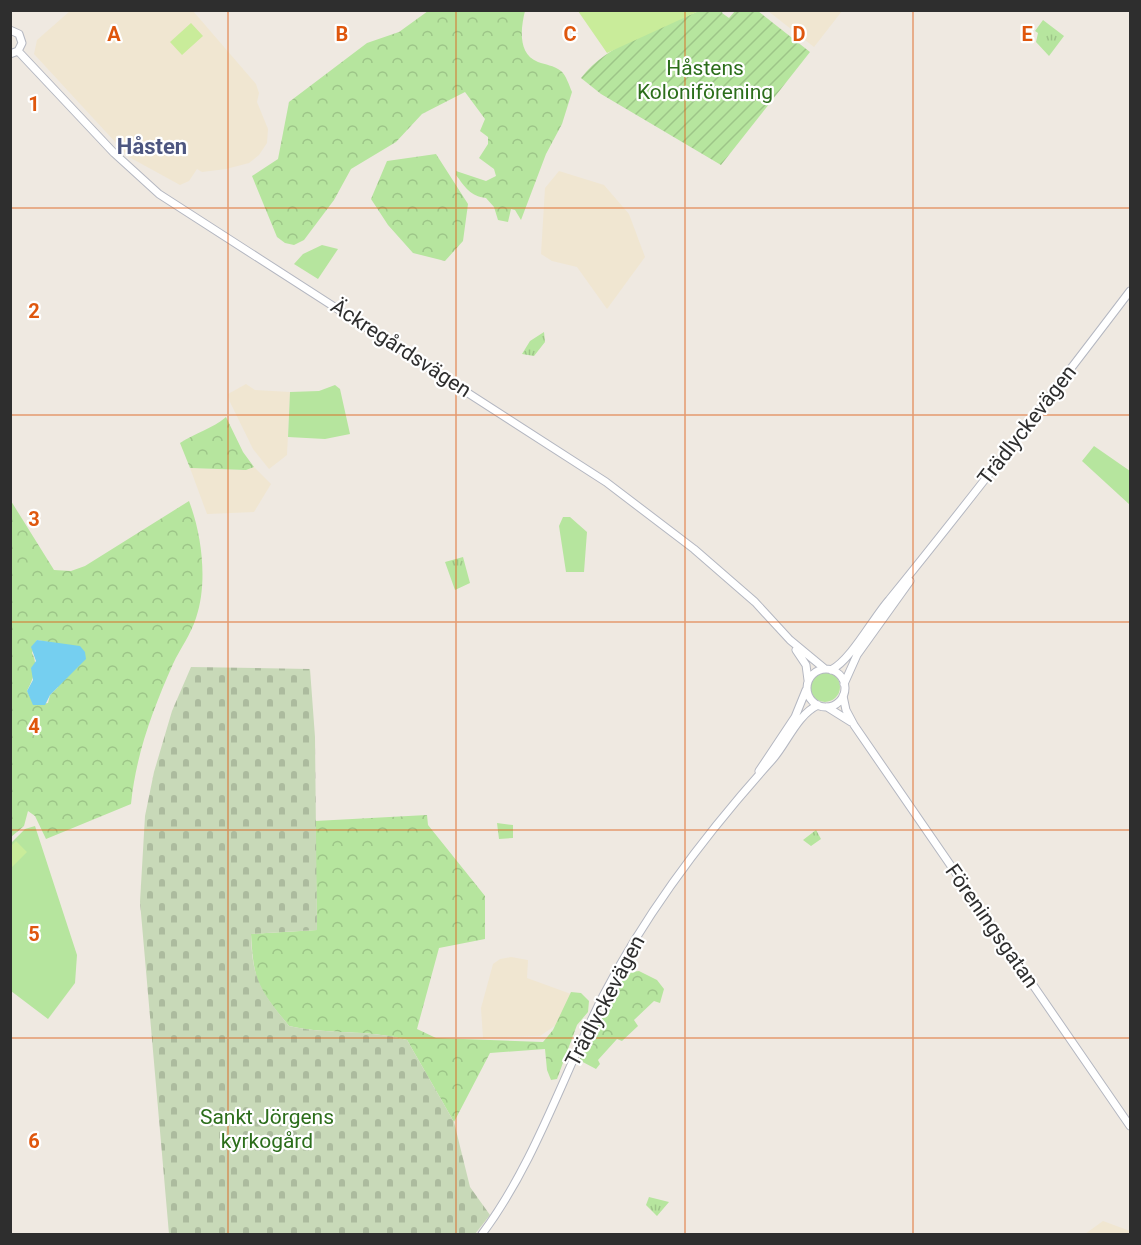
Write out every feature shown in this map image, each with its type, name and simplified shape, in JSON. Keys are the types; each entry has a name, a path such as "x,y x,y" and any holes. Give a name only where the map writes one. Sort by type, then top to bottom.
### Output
{"street":[{"name":"Äckregårdsvägen","path":"10,30 21,38 14,52 114,153 159,194 540,437 606,482 701,555 755,602 790,640 804,661 807,684"},
{"name":"Trädlyckevägen","path":"828,669 846,659 871,622 924,558 1131,291"},
{"name":"Trädlyckevägen","path":"844,684 862,647 924,558"},
{"name":"Äckregårdsvägen","path":"790,640 828,669"},
{"path":"828,669 840,675 844,684 843,696 835,704 821,706 811,699 807,684 817,671 828,669"},
{"name":"Trädlyckevägen","path":"482,1234 519,1178 582,1038 628,953 668,892 752,782 795,717 807,684"},
{"name":"Föreningsgatan","path":"843,696 846,710 855,725 1131,1126"},
{"name":"Trädlyckevägen","path":"752,782 788,741 806,713 821,706"},
{"name":"Föreningsgatan","path":"821,706 840,714 855,725"}],"shaded area":[{"path":"70,11 193,11 256,84 259,93 257,102 268,129 267,143 259,155 249,163 226,169 202,172 197,169 189,181 180,185 129,157 34,54 37,40"},
{"path":"768,11 842,11 814,47"},
{"path":"559,171 604,185 629,214 645,257 607,309 577,267 552,261 541,254 545,188"},
{"path":"246,384 255,390 290,392 287,455 269,469 253,449 230,402 228,394"},
{"path":"254,467 271,484 254,512 207,514 190,468 246,470"},
{"path":"511,957 528,960 527,978 571,994 556,1025 540,1036 483,1038 481,1008 493,964 500,959"},
{"path":"1103,1221 1130,1231 1130,1234 1085,1234"}],"green space":[{"path":"428,11 525,11 522,40 527,53 538,62 561,71 567,80 572,92 562,124 546,154 521,220 515,210 511,209 508,222 498,220 494,207 486,198 472,193 456,175 456,171 486,181 496,176 494,169 479,158 488,144 488,137 480,131 485,119 465,92 422,114 396,142 351,169 334,200 304,240 294,245 285,243 277,237 252,176 278,159 289,102 367,43 399,32"},
{"path":"578,11 699,11 607,53"},
{"name":"Håstens Koloniförening","path":"699,11 723,11 722,13 729,18 735,11 758,11 810,52 721,165 601,94 581,78 605,55 620,46 651,30"},
{"path":"1043,20 1064,36 1049,56 1036,42 1038,33 1035,31"},
{"path":"191,23 203,36 182,55 170,42"},
{"path":"436,154 468,204 463,241 445,261 413,253 388,225 371,199 387,161"},
{"path":"322,245 338,249 318,279 294,264 303,254"},
{"path":"544,332 545,342 534,356 522,354 530,341"},
{"path":"335,385 340,389 350,434 325,439 288,437 290,392 319,391"},
{"path":"226,417 243,452 254,467 246,470 190,468 180,443"},
{"path":"1094,446 1130,471 1130,505 1082,461"},
{"path":"11,501 54,570 71,571 85,566 189,501 194,514 202,559 200,604 194,624 173,664 152,715 141,750 131,804 46,839 35,816 28,811 24,826 11,837","holes":["37,640 54,643 58,687 50,695 48,703 34,705 27,691 35,667 32,653"]},
{"path":"563,517 570,517 587,532 584,572 566,572 559,526"},
{"path":"463,557 470,583 455,590 445,562"},
{"name":"Sankt Jörgens kyrkogård","path":"191,667 310,669 315,737 317,930 251,934 256,974 265,994 289,1026 378,1034 407,1040 454,1122 470,1187 490,1215 475,1234 169,1234 140,902 145,816 154,772 172,711"},
{"path":"825,672 831,673 839,681 839,693 831,701 825,702 819,701 811,693 810,687 811,681 819,673"},
{"path":"427,815 428,825 485,896 485,939 439,948 417,1029 436,1038 543,1042 553,1030 571,992 581,993 589,1001 588,1012 577,1025 557,1079 551,1080 547,1070 545,1049 490,1053 454,1122 407,1040 378,1034 289,1026 270,1003 259,984 252,951 251,934 317,930 315,821"},
{"path":"497,823 513,825 513,838 499,839"},
{"path":"35,826 77,955 75,983 48,1019 11,991 10,844 25,829"},
{"path":"816,830 821,839 811,846 803,840"},
{"path":"16,841 27,852 12,867 11,846"},
{"path":"639,971 657,980 664,989 660,1003 654,1001 634,1020 638,1026 622,1041 617,1039 598,1060 600,1064 596,1069 579,1060 623,979 631,972"},
{"path":"649,1197 669,1202 657,1216 646,1205"}],"water":[{"path":"37,640 80,646 85,652 86,659 50,695 45,705 33,705 27,691 33,680 31,668 36,661 31,647"}],"district":[{"name":"Håsten","path":"152,146"}]}
